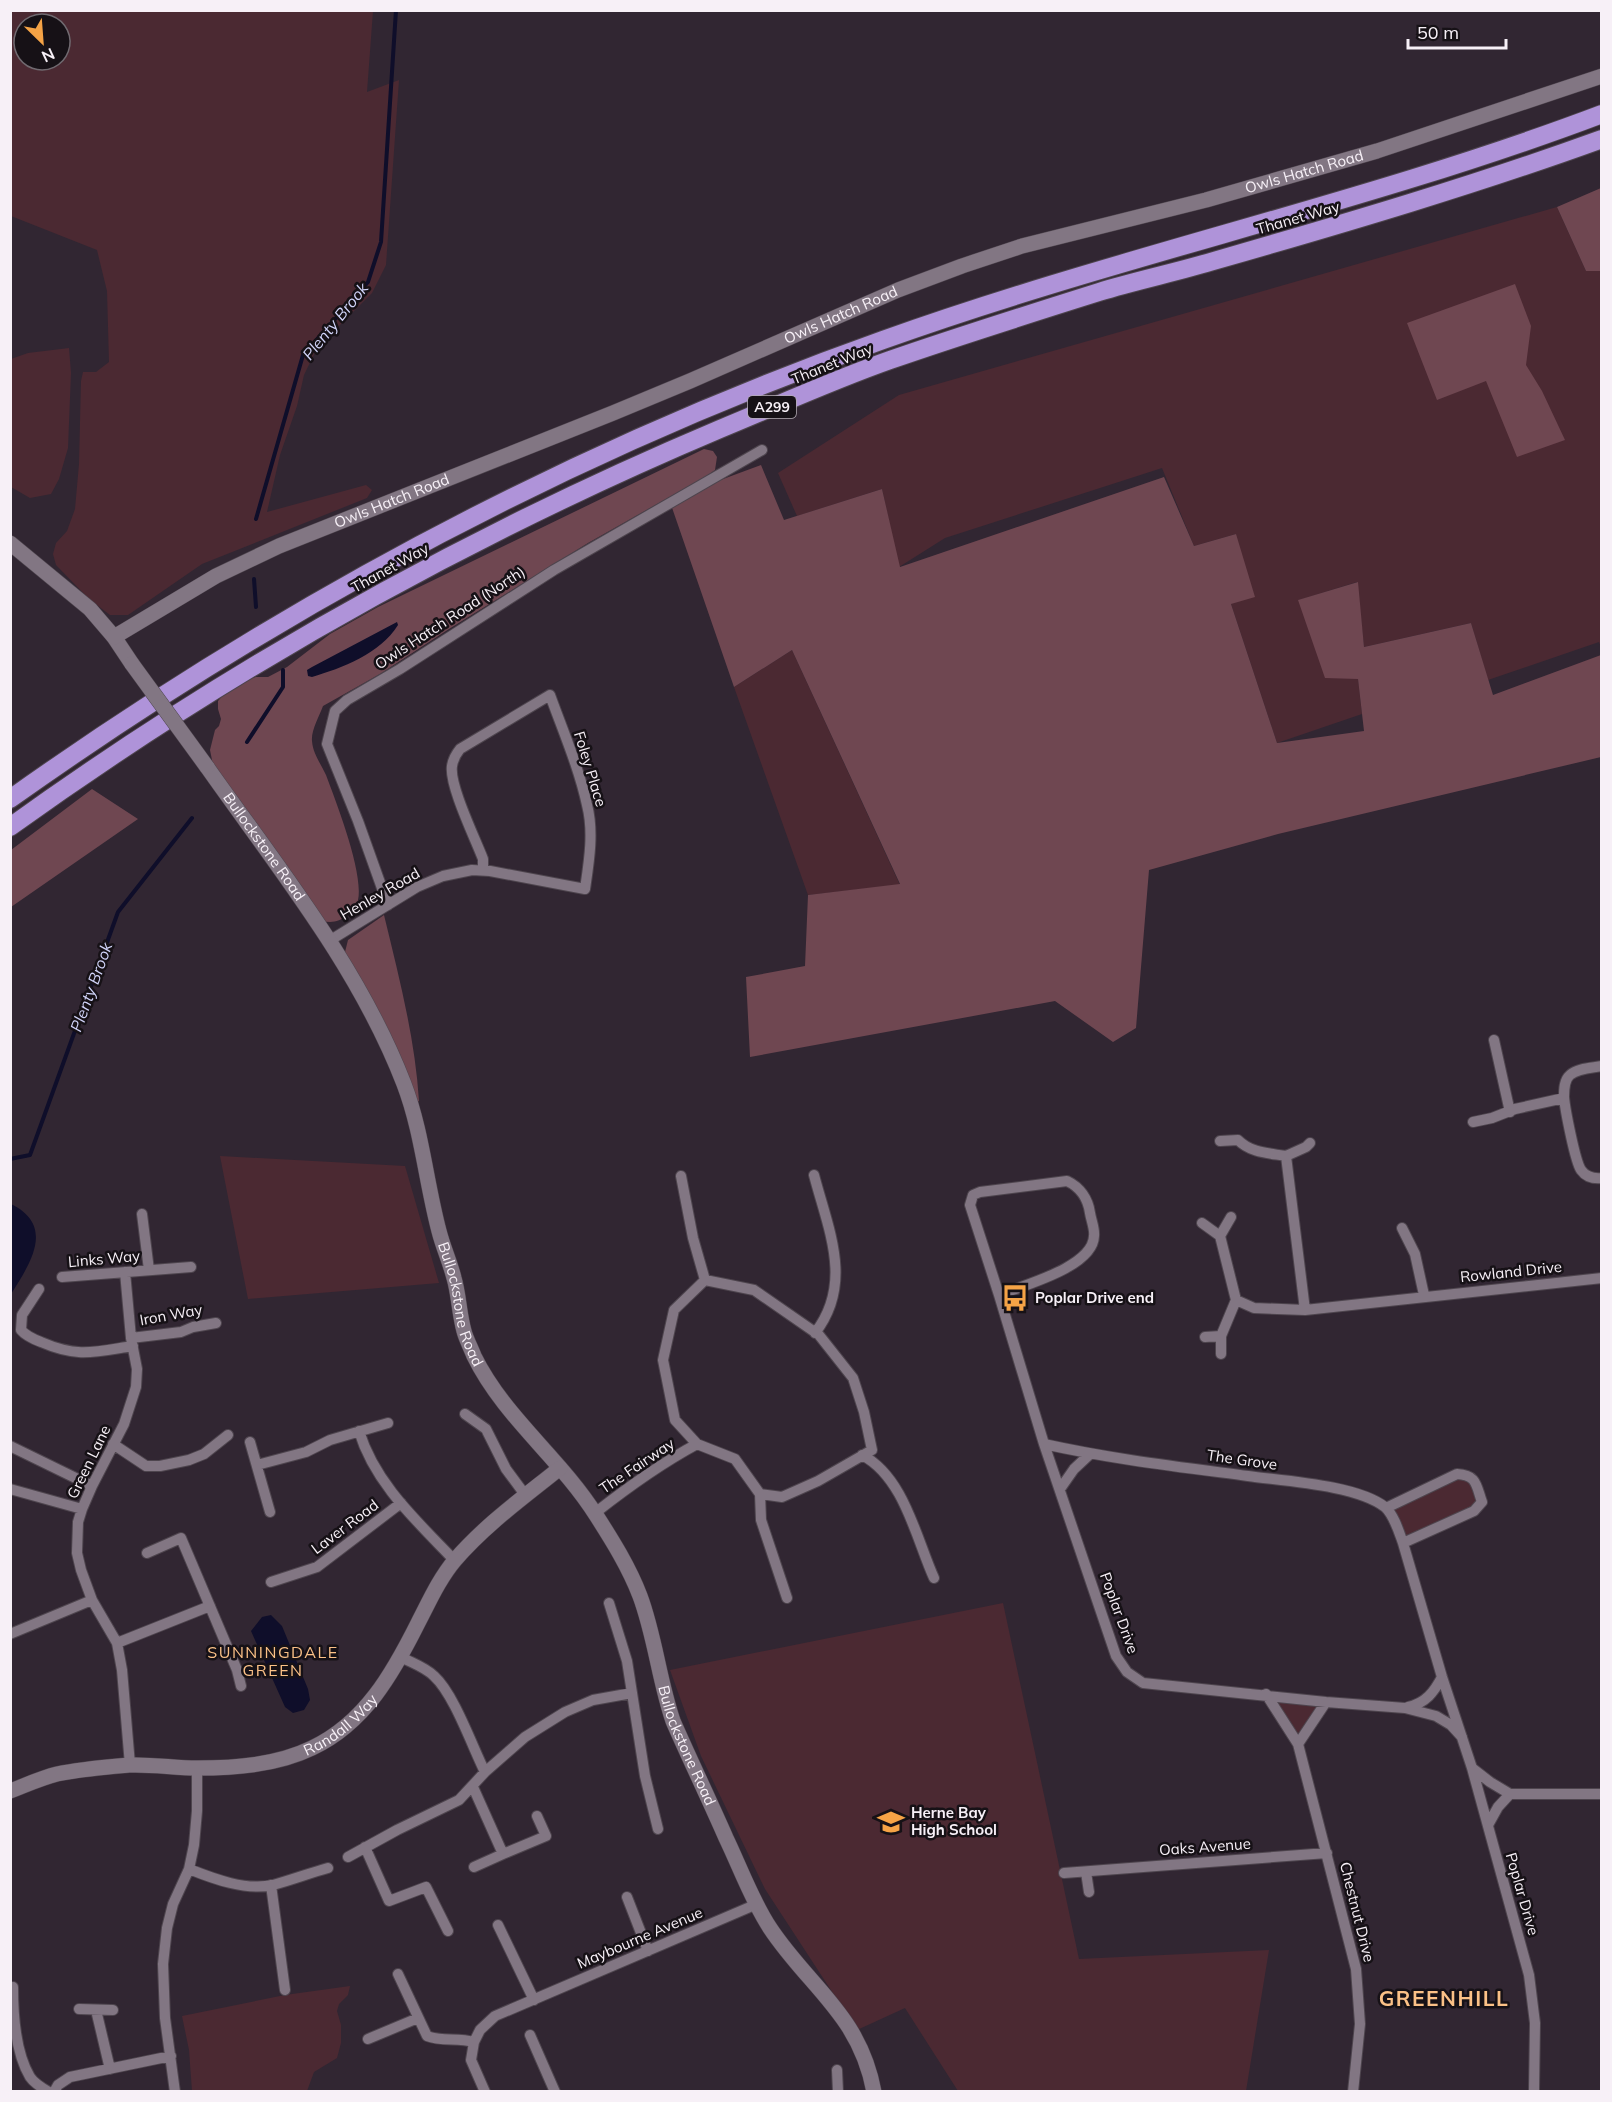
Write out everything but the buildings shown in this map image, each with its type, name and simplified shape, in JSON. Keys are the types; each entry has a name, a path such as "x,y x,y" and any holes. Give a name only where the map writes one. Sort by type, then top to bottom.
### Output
{"highway":[{"name":"Thanet Way","path":"10,799 79,750 208,666 382,564 535,487 754,389 882,340 973,309 1375,190 1536,138 1602,114"},
{"name":"Thanet Way","path":"10,827 92,768 221,685 393,585 544,507 662,454 886,361 1102,291 1386,211 1602,139"}],"street":[{"name":"Owls Hatch Road","path":"114,637 216,576 279,546 668,390 898,290 1022,246 1206,200 1377,151 1602,76"},
{"name":"Owls Hatch Road (North)","path":"388,905 327,744 335,711 347,700 400,669 554,570 762,450"},
{"name":"Bullockstone Road","path":"10,543 90,609 114,637 329,941 359,990 386,1041 418,1127 439,1232 455,1279 464,1333 487,1379 513,1415 581,1492 614,1545 639,1594 652,1636 664,1696 673,1721 757,1904 770,1928 835,2005 856,2039 870,2070 874,2091"},
{"name":"Foley Place","path":"483,870 483,859 453,782 452,764 455,755 460,749 550,695 588,807 589,862 585,889"},
{"name":"Henley Road","path":"329,941 417,887 443,876 472,870 483,870 585,889"},
{"path":"1494,1040 1510,1112"},
{"path":"1602,1066 1569,1075 1566,1080 1564,1098 1578,1164 1586,1175 1595,1179 1602,1178"},
{"path":"1473,1122 1510,1112 1515,1108 1564,1098"},
{"path":"1220,1141 1238,1140 1253,1150 1286,1156 1310,1143"},
{"path":"1286,1156 1305,1310"},
{"path":"814,1175 834,1246 837,1274 834,1297 824,1321 815,1332"},
{"path":"681,1176 693,1238 705,1280 754,1290 815,1332 853,1378 864,1412 872,1450 818,1481 782,1497 760,1494 761,1521 787,1598"},
{"name":"Poplar Drive","path":"999,1294 1072,1266 1083,1258 1091,1247 1094,1237 1089,1207 1083,1194 1073,1184 1067,1181 980,1192 971,1198 971,1208 1044,1444 1116,1656 1127,1672 1143,1683 1326,1702 1405,1707 1436,1716 1451,1725 1462,1737 1529,1975 1535,2023 1534,2091"},
{"name":"Links Way","path":"142,1214 149,1270"},
{"path":"1220,1236 1231,1217"},
{"path":"1202,1223 1220,1236 1236,1300 1221,1336 1221,1354"},
{"path":"1402,1228 1415,1254 1424,1295"},
{"name":"Links Way","path":"62,1277 191,1267"},
{"name":"Green Lane","path":"125,1272 137,1369 136,1387 124,1424 82,1509 78,1522 77,1553 92,1600 117,1643 122,1670 130,1765"},
{"name":"Rowland Drive","path":"1236,1300 1254,1308 1305,1310 1424,1295 1602,1278"},
{"name":"The Fairway","path":"705,1280 674,1310 663,1360 675,1420 697,1444 735,1460 760,1494"},
{"name":"Iron Way","path":"39,1289 22,1315 21,1330 26,1335 60,1351 73,1353 216,1323"},
{"path":"1205,1337 1221,1336"},
{"path":"465,1414 486,1429 506,1469 526,1496"},
{"path":"257,1465 306,1452 330,1440 387,1424"},
{"name":"Laver Road","path":"359,1431 373,1466 401,1503 454,1561"},
{"path":"113,1444 146,1466 160,1466 189,1460 204,1454 228,1435"},
{"path":"250,1442 270,1512"},
{"name":"The Fairway","path":"595,1513 629,1486 666,1461 697,1444"},
{"name":"The Grove","path":"1044,1444 1090,1454 1320,1486 1362,1494 1386,1508"},
{"path":"10,1446 92,1485"},
{"path":"1060,1489 1074,1468 1090,1454"},
{"path":"862,1455 870,1459 886,1474 900,1495 934,1578"},
{"name":"Randall Way","path":"10,1791 57,1774 130,1765 239,1767 261,1764 312,1749 334,1736 363,1711 382,1687 401,1657 429,1601 454,1561 480,1533 560,1468"},
{"path":"1403,1544 1474,1511 1482,1502 1475,1481 1468,1474 1457,1474 1386,1508 1403,1544 1462,1737"},
{"path":"10,1490 82,1509"},
{"name":"Laver Road","path":"271,1582 317,1567 401,1503"},
{"path":"147,1553 181,1538 237,1670 241,1686"},
{"path":"10,1634 92,1600"},
{"path":"609,1603 627,1661 645,1776 658,1828"},
{"path":"117,1643 210,1605"},
{"path":"401,1657 422,1667 440,1683 457,1711 485,1772"},
{"path":"1405,1707 1419,1705 1428,1698 1442,1677"},
{"path":"348,1857 459,1800 485,1772 525,1737 565,1712 593,1700 632,1693"},
{"name":"Chestnut Drive","path":"1266,1694 1298,1744 1356,1969 1360,2024 1353,2091"},
{"path":"1298,1744 1326,1702"},
{"path":"175,2091 165,2018 163,1964 167,1928 174,1904 189,1869 197,1811 197,1768"},
{"path":"1472,1768 1510,1794 1602,1794"},
{"path":"473,1787 502,1854"},
{"path":"1488,1825 1498,1807 1510,1794"},
{"path":"474,1867 546,1836 537,1815"},
{"path":"365,1847 389,1901 426,1887 448,1931"},
{"name":"Oaks Avenue","path":"1064,1874 1327,1853"},
{"path":"189,1869 250,1886 271,1885 328,1868"},
{"path":"1086,1872 1089,1892"},
{"path":"271,1885 285,1990"},
{"path":"627,1897 648,1951"},
{"name":"Maybourne Avenue","path":"474,2042 480,2030 495,2016 757,1904"},
{"path":"498,1925 534,2000"},
{"path":"398,1974 427,2036 439,2040 466,2039 474,2042 471,2060 485,2091"},
{"path":"12,1994 21,2056 31,2079 49,2091"},
{"path":"79,2009 113,2010"},
{"path":"96,2010 110,2069"},
{"path":"368,2039 418,2018"},
{"path":"530,2035 555,2091"},
{"path":"54,2091 58,2085 70,2077 171,2056"},
{"path":"837,2070 838,2091"}],"shaded area":[{"path":"10,11 373,11 367,92 399,80 386,265 372,293 317,348 304,375 297,406 280,455 267,512 366,485 372,490 367,498 202,564 128,615 110,615 89,599 56,565 53,554 56,543 67,531 75,509 83,372 96,372 109,362 107,291 97,250 11,216"},
{"path":"1601,188 1601,271 1586,271 1557,207"},
{"path":"1557,207 1586,271 1601,271 1601,647 1599,642 1488,680 1471,623 1364,647 1357,582 1299,600 1358,678 1362,714 1277,743 1231,604 1236,534 1194,546 1162,468 945,538 899,567 882,489 797,516 778,473 899,395"},
{"path":"1515,284 1531,326 1526,365 1542,391 1565,440 1517,457 1486,381 1437,400 1407,323"},
{"path":"69,348 71,373 68,448 59,479 51,494 30,498 11,487 11,359 28,353"},
{"path":"704,449 713,451 717,457 715,470 705,477 588,543 380,674 323,706 312,741 348,837 359,888 357,902 350,914 335,921 322,921 213,765 210,750 215,730 221,719 218,701 224,694 246,680 268,677 287,667 330,634 378,607"},
{"path":"761,465 784,520 882,489 900,567 1164,477 1194,546 1236,534 1255,597 1231,604 1277,743 1364,731 1358,679 1325,678 1298,600 1358,582 1364,647 1471,623 1493,695 1601,655 1601,757 1278,834 1149,870 1136,1028 1113,1042 1055,1001 750,1057 746,977 805,966 808,895 900,884 792,650 734,687 669,499"},
{"path":"397,622 398,625 381,644 360,659 312,677 308,676 307,670"},
{"path":"792,650 900,885 808,895 734,687"},
{"path":"92,789 138,819 11,907 11,850"},
{"path":"384,915 410,1031 419,1101 415,1103 344,956 348,940"},
{"path":"220,1156 405,1166 439,1283 248,1299"},
{"path":"11,1204 25,1213 33,1223 36,1234 31,1258 11,1294"},
{"path":"1468,1475 1482,1502 1403,1543 1386,1508"},
{"name":"Herne Bay High School","path":"1003,1603 1079,1959 1269,1950 1246,2091 958,2091 905,2008 857,2030 765,1889 701,1756 670,1670"},
{"path":"271,1615 282,1626 308,1689 310,1700 304,1710 293,1713 285,1707 251,1631 262,1617"},
{"path":"1266,1694 1326,1702 1298,1744"},
{"path":"350,1986 348,1995 339,2004 337,2011 341,2025 341,2043 337,2058 314,2072 307,2091 192,2091 189,2050 182,2016 285,1995"}],"waterway":[{"name":"Plenty Brook","path":"256,519 303,355 368,282 381,242 396,10"},
{"name":"Plenty Brook","path":"254,579 256,607"},
{"name":"Plenty Brook","path":"247,742 283,687 283,670"},
{"name":"Plenty Brook","path":"10,1159 30,1155 118,912 192,818"}],"place":[{"name":"Poplar Drive end","path":"1015,1298"},
{"name":"Herne Bay High School","path":"891,1822"}],"district":[{"name":"SUNNINGDALE GREEN","path":"273,1661"},
{"name":"GREENHILL","path":"1444,1999"}]}
